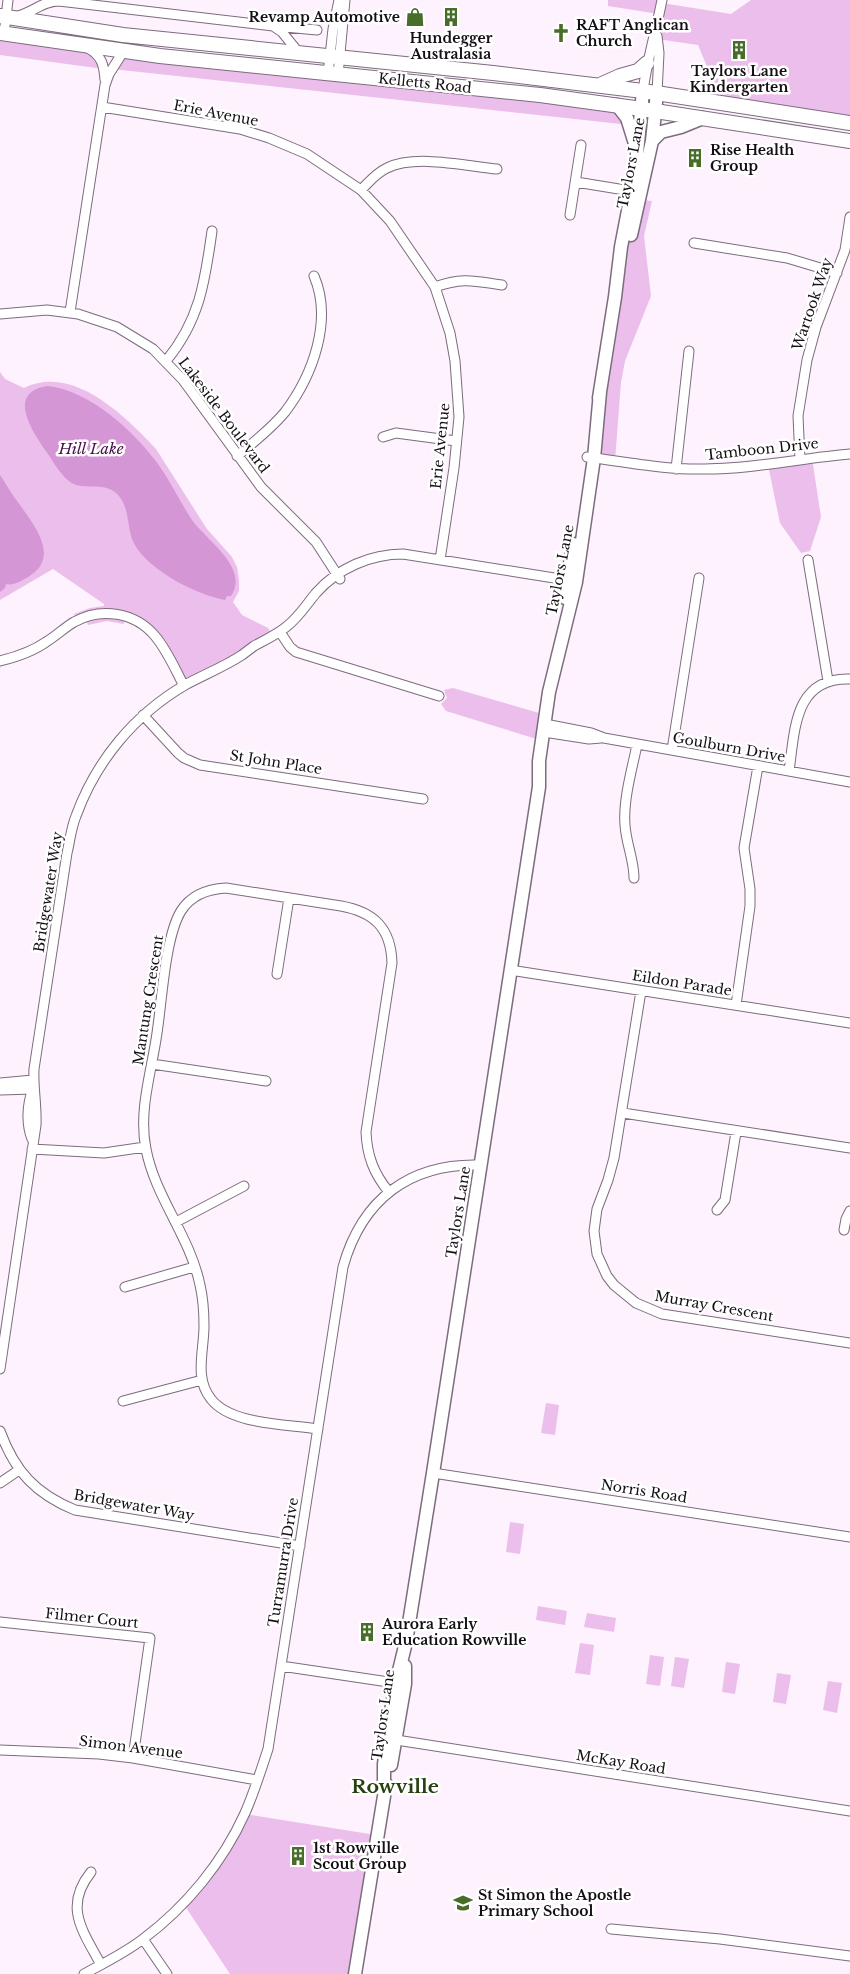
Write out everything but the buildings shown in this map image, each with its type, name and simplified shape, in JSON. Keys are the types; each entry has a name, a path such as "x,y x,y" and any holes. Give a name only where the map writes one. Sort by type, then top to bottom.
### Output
{"main road":[{"name":"Kelletts Road","path":"6,17 123,35 650,92 850,123"},
{"name":"Kelletts Road","path":"2,34 122,52 523,93 617,105 848,142"},
{"path":"600,86 620,76 638,71 647,63"},
{"name":"Taylors Lane","path":"354,1974 384,1792 539,787 547,762 548,729 558,692 559,652 616,297 621,247 652,141 649,110 650,92"},
{"path":"617,105 627,118 638,152"},
{"name":"Taylors Lane","path":"636,192 638,152 649,110"},
{"path":"652,141 661,132 681,127 703,118"}],"street":[{"path":"2,34 8,0"},
{"path":"333,74 339,0"},
{"path":"334,57 345,0"},
{"name":"Taylors Lane","path":"650,92 647,63 656,32 662,0"},
{"path":"6,17 30,12 46,3 59,1 267,25 279,28 317,30"},
{"path":"279,28 299,53"},
{"name":"Taylors Lane","path":"650,92 659,53 656,32"},
{"path":"87,47 98,54 102,60 105,86"},
{"path":"70,312 105,86 109,74 122,52"},
{"name":"Erie Avenue","path":"102,107 240,129 269,138 308,154 361,190 390,221 435,287 450,333 455,360 459,397 456,441 440,560"},
{"path":"570,215 581,145"},
{"path":"361,190 386,168 407,161 497,169"},
{"path":"576,182 636,192"},
{"name":"Wartook Way","path":"800,460 798,416 807,360 816,327 845,250 850,217"},
{"path":"166,360 186,334 199,304 205,282 212,231"},
{"path":"694,243 787,258 837,273"},
{"path":"237,456 280,418 306,378 315,354 321,325 320,289 314,276"},
{"path":"435,287 453,281 467,280 502,285"},
{"name":"Lakeside Boulevard","path":"0,314 32,310 70,312 103,321 130,333 166,360 183,380 237,456 270,497 310,535 339,577"},
{"path":"676,469 689,351"},
{"path":"383,437 396,433 456,441"},
{"name":"Tamboon Drive","path":"591,458 676,469 736,468 850,454"},
{"name":"Bridgewater Way","path":"0,1369 33,1145 28,1102 33,1084 67,853 75,818 87,789 102,762 120,738 143,715 184,686 281,634 295,620 317,592 354,564 390,554 417,556 571,581"},
{"path":"808,560 828,681"},
{"path":"672,750 700,578"},
{"path":"0,662 34,650 85,617 115,614 136,621 154,634 184,686"},
{"path":"281,634 296,652 439,696"},
{"path":"788,771 798,713 803,702 818,686 828,681 850,679"},
{"name":"St John Place","path":"143,715 178,753 184,758 200,765 423,799"},
{"name":"Goulburn Drive","path":"548,729 591,733 604,738 637,745 850,782"},
{"path":"634,878 634,866 627,841 624,816 637,745"},
{"path":"736,1005 750,906 750,889 744,848 758,766"},
{"name":"Mantung Crescent","path":"318,1429 234,1416 220,1408 212,1400 202,1380 203,1316 200,1284 190,1252 157,1185 145,1147 144,1124 170,939 177,918 188,901 208,891 221,889 356,908 368,914 377,922 389,940 392,951 392,963 366,1132 369,1159 381,1182 389,1192"},
{"path":"277,974 289,898"},
{"name":"Eildon Parade","path":"510,970 850,1023"},
{"name":"Murray Crescent","path":"641,991 612,1169 597,1209 594,1231 597,1254 607,1276 622,1293 636,1303 662,1314 850,1343"},
{"path":"152,1064 266,1081"},
{"path":"0,1083 33,1084"},
{"path":"0,1090 33,1084"},
{"path":"622,1113 850,1148"},
{"path":"717,1210 725,1200 736,1132"},
{"path":"33,1145 104,1153 145,1147"},
{"name":"Turramurra Drive","path":"84,1974 143,1940 189,1898 221,1856 245,1814 268,1749 343,1266 348,1250 362,1221 389,1192 402,1183 428,1171 453,1165 480,1164"},
{"path":"176,1222 244,1186"},
{"path":"844,1230 850,1211"},
{"path":"125,1287 194,1267"},
{"path":"123,1401 202,1380"},
{"name":"Bridgewater Way","path":"0,1432 11,1458 32,1485 47,1496 75,1510 300,1546"},
{"path":"0,1483 19,1470"},
{"name":"Norris Road","path":"433,1473 850,1537"},
{"name":"Filmer Court","path":"0,1622 150,1638 133,1758"},
{"path":"281,1666 400,1684"},
{"name":"McKay Road","path":"392,1739 850,1811"},
{"name":"Simon Avenue","path":"0,1750 99,1754 133,1758 257,1780"},
{"path":"91,1872 79,1891 76,1906 79,1921 101,1965"},
{"path":"611,1929 711,1938 850,1956"},
{"path":"143,1940 167,1974"}],"shaded area":[{"path":"608,0 662,0 662,3 731,14 751,0 850,0 850,123 708,101 711,76 698,45 657,39 659,14 608,6"},
{"path":"0,33 87,47 104,69 0,55"},
{"path":"123,52 617,105 630,125 112,69"},
{"path":"640,200 652,201 644,236 651,296 625,361 621,382 615,461 594,458 615,297"},
{"path":"0,372 5,379 24,388 42,382 61,383 79,388 97,397 129,422 156,449 207,529 232,557 237,567 239,580 239,591 233,602 242,615 268,628 273,636 184,686 163,647 143,625 105,614 104,608 91,610 75,616 74,614 90,608 104,606 104,604 53,569 0,600"},
{"path":"812,458 821,517 810,551 801,553 780,523 768,465"},
{"path":"106,618 124,621 124,624 107,621 88,625 87,622"},
{"path":"453,688 546,715 543,741 446,711 441,704 447,698 444,690"},
{"path":"546,1403 559,1405 555,1435 541,1433"},
{"path":"510,1522 524,1524 520,1554 506,1552"},
{"path":"538,1606 567,1611 565,1625 536,1620"},
{"path":"587,1613 616,1618 614,1632 584,1627"},
{"path":"580,1643 594,1645 590,1675 575,1673"},
{"path":"650,1655 664,1657 660,1686 646,1684"},
{"path":"675,1657 689,1659 684,1688 671,1686"},
{"path":"726,1662 740,1664 735,1694 722,1692"},
{"path":"777,1673 791,1675 786,1704 773,1702"},
{"path":"828,1681 842,1683 837,1713 823,1710"},
{"path":"245,1814 376,1835 355,1974 230,1974 183,1903 199,1886"}],"water":[{"name":"Hill Lake","path":"48,386 64,389 95,404 110,414 137,439 163,471 192,520 216,545 231,565 235,575 235,586 231,596 227,596 225,600 213,597 185,586 158,569 147,560 132,539 127,514 123,503 116,493 111,489 74,484 63,475 36,436 26,415 25,405 27,396 35,390"},
{"path":"0,475 35,528 43,548 43,558 40,567 31,575 22,581 6,584 5,588 0,592"}],"place":[{"name":"Revamp Automotive","path":"415,17"},
{"name":"Hundegger Australasia","path":"451,17"},
{"name":"RAFT Anglican Church","path":"561,33"},
{"name":"Taylors Lane Kindergarten","path":"739,50"},
{"name":"Rise Health Group","path":"695,158"},
{"name":"Aurora Early Education Rowville","path":"367,1632"},
{"name":"1st Rowville Scout Group","path":"298,1856"},
{"name":"St Simon the Apostle Primary School","path":"463,1903"}],"district":[{"name":"Rowville","path":"395,1786"}]}
